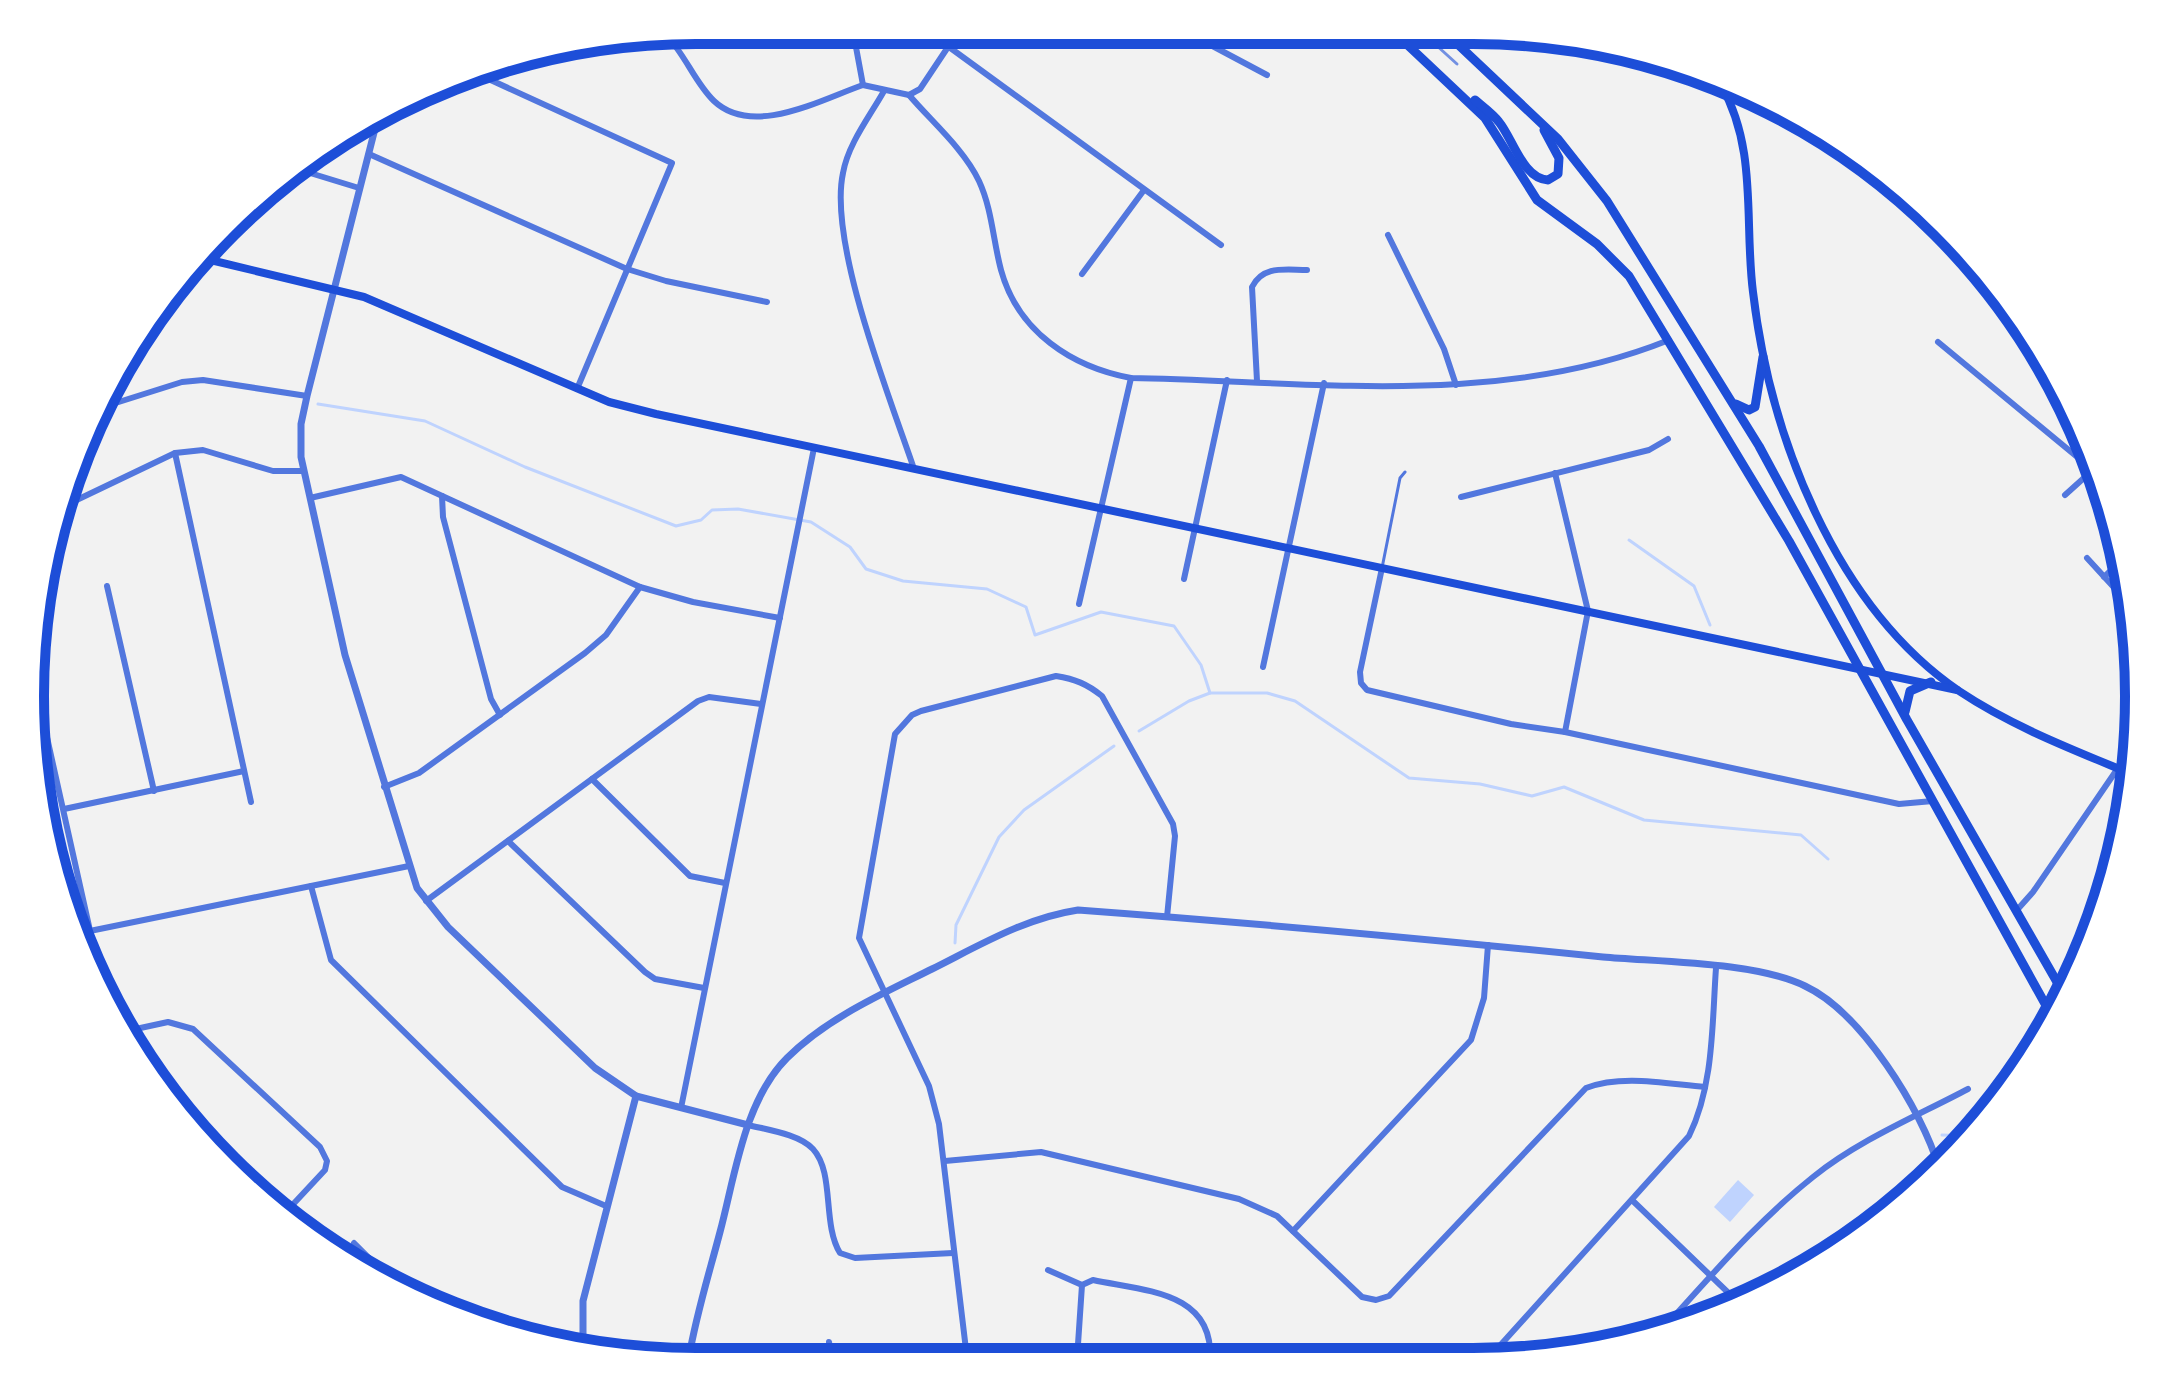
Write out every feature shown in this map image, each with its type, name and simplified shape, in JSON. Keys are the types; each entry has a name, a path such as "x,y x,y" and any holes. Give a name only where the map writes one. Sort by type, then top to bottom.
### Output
{"main road":[{"path":"1407,44 1485,118 1537,200 1597,244 1629,276 1859,667 2046,1006"},
{"path":"1458,44 1576,157 1607,201 1734,403 1907,720 2058,984"},
{"path":"1449,83 1493,114 1529,171 1539,179 1548,180 1558,174 1560,162 1536,117"},
{"path":"1725,95 1739,126 1746,160 1752,287 1763,357 1798,471 1834,549 1884,620 1957,690"},
{"path":"212,260 332,287 390,307 577,389 621,405 1931,682 1957,690 2045,738 2118,768"},
{"path":"1734,403 1749,410 1755,407 1763,357"},
{"path":"1907,720 1905,704 1908,693 1916,686 1931,682"}],"street":[{"path":"675,44 713,100 740,114 775,115 863,85 909,95 920,89 951,44"},
{"path":"855,44 863,85"},
{"path":"1209,44 1267,75"},
{"path":"949,47 1221,245"},
{"path":"487,79 672,163 577,389"},
{"path":"884,91 843,169 840,204 856,288 914,469"},
{"path":"909,95 978,179 1008,289 1033,326 1068,357 1087,368 1131,378 1456,385 1563,373 1669,340"},
{"path":"375,128 332,287 301,424 303,471 345,655 409,866 426,901 448,927 575,1050 636,1096 796,1139 814,1150 826,1187 832,1240 840,1253 855,1258 953,1253"},
{"path":"369,154 627,269 666,281 767,302"},
{"path":"308,172 359,188"},
{"path":"1082,274 1144,190"},
{"path":"1388,235 1444,349 1456,385"},
{"path":"1257,381 1252,287 1258,275 1269,270 1307,270"},
{"path":"1938,342 2079,457"},
{"path":"1079,604 1131,378"},
{"path":"113,404 182,382 203,380 307,396"},
{"path":"1184,579 1227,380"},
{"path":"1263,667 1324,383"},
{"path":"1461,497 1649,450 1668,439"},
{"path":"681,1108 814,448"},
{"path":"74,501 175,453 203,450 273,471 303,471"},
{"path":"175,453 251,802"},
{"path":"1555,473 1588,611 1565,732"},
{"path":"2065,495 2086,476"},
{"path":"310,498 401,477 640,587 693,602 780,618"},
{"path":"442,496 447,532 491,699 500,715"},
{"path":"2087,558 2115,589"},
{"path":"1382,568 1360,672 1361,683 1367,690 1381,696 1899,804 1933,801"},
{"path":"2104,577 2112,569"},
{"path":"107,586 154,791"},
{"path":"384,787 419,773 606,635 640,587"},
{"path":"966,1348 945,1161 929,1086 859,938 892,741 912,715 921,711 1056,676 1076,679 1102,696 1173,824 1175,836 1167,917"},
{"path":"426,901 698,701 709,697 761,704"},
{"path":"45,725 92,942"},
{"path":"2017,910 2033,892 2118,768"},
{"path":"64,809 244,771"},
{"path":"592,779 690,876 725,883"},
{"path":"508,841 645,972 655,979 704,988"},
{"path":"90,931 409,866"},
{"path":"311,886 331,960 562,1187 606,1206"},
{"path":"691,1348 748,1125 773,1076 785,1060 822,1029 884,994 1037,918 1078,910 1488,945 1787,978 1808,986 1830,1002 1881,1058 1917,1116 1934,1157"},
{"path":"1293,1231 1471,1040 1482,1010 1488,945"},
{"path":"1499,1347 1689,1136 1705,1087 1716,968"},
{"path":"136,1029 168,1022 193,1029 320,1147 327,1161 325,1170 291,1206"},
{"path":"945,1161 1041,1152 1239,1199 1264,1209 1293,1231 1362,1297 1382,1299 1389,1296 1586,1088 1604,1083 1629,1082 1705,1087"},
{"path":"1675,1315 1770,1214 1815,1175 1968,1089"},
{"path":"583,1337 583,1301 636,1096"},
{"path":"1633,1201 1730,1295"},
{"path":"354,1243 374,1263"},
{"path":"1048,1270 1082,1285 1093,1280 1172,1297 1186,1304 1206,1326 1211,1348"},
{"path":"1078,1348 1082,1285"},
{"path":"829,1342 830,1348"}],"lane":[{"path":"1382,568 1400,478 1405,472"}],"water":[{"path":"1738,1180 1754,1195 1730,1222 1714,1207"}],"waterway":[{"path":"318,404 425,421 525,467 676,526 701,520 712,510 738,509 811,522 850,547 866,569 903,581 987,589 1026,607 1035,635 1101,612 1174,626 1201,665 1210,693 1267,693 1295,701 1409,778 1480,784 1532,796 1564,787 1644,820 1801,835 1828,859"},
{"path":"1629,540 1694,586 1710,625"},
{"path":"1139,731 1189,701 1210,693"},
{"path":"955,943 956,925 999,837 1024,810 1114,746"},
{"path":"1942,1135 1954,1135"}],"railway":[{"path":"1435,44 1457,64"}]}
